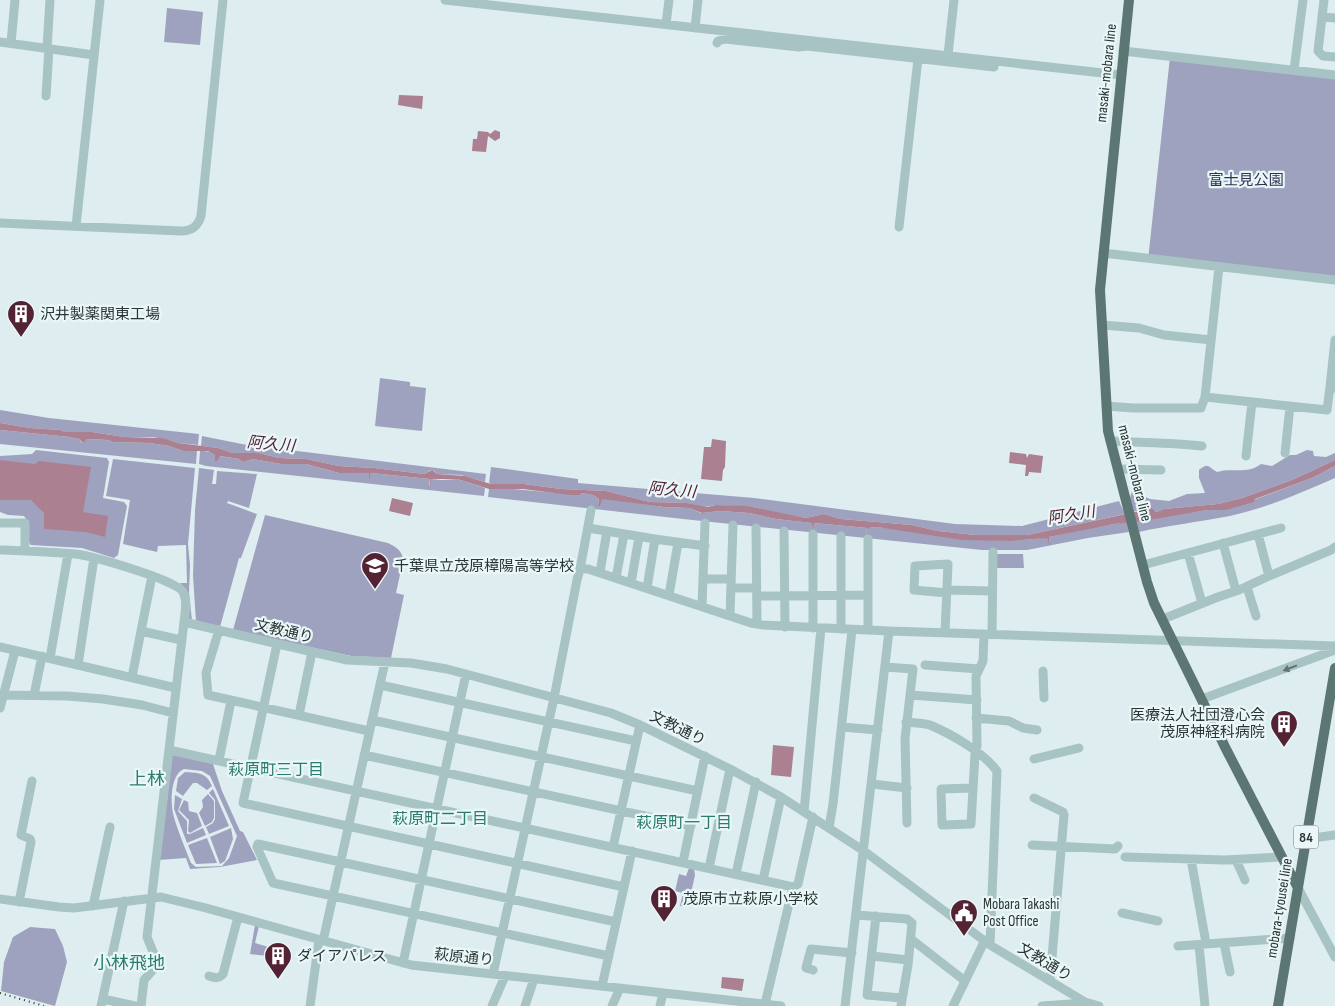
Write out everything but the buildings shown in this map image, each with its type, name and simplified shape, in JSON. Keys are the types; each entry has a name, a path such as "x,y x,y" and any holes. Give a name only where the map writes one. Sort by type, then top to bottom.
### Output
{"main road":[{"name":"masaki-mobara line","path":"1129,0 1100,290 1106,422 1152,597 1248,794 1298,888"},
{"name":"mobara-tyousei line","path":"1278,1006 1335,668"}],"street":[{"path":"11,43 15,0"},
{"path":"46,96 50,0"},
{"path":"76,226 100,0"},
{"path":"0,223 187,231 199,222 223,0"},
{"path":"445,0 1121,75"},
{"path":"666,24 669,0"},
{"path":"695,28 698,0"},
{"path":"948,55 954,0"},
{"path":"1294,70 1303,0"},
{"path":"1324,0 1318,52 1323,56 1335,57"},
{"path":"1322,16 1335,18"},
{"path":"717,43 725,39 994,67"},
{"path":"0,42 94,55"},
{"path":"1124,51 1335,75"},
{"path":"899,227 918,59"},
{"path":"1103,254 1335,280"},
{"path":"1106,406 1201,408 1204,405 1219,267"},
{"path":"1102,325 1138,328 1164,335 1211,340"},
{"path":"1205,397 1327,410 1332,388 1335,340"},
{"path":"1246,456 1252,402"},
{"path":"1285,453 1290,406"},
{"path":"1110,441 1152,444 1179,443 1202,446"},
{"path":"1118,469 1161,470"},
{"path":"493,974 554,698 591,510"},
{"path":"0,522 25,523 25,551"},
{"path":"702,606 706,523"},
{"path":"730,616 733,525"},
{"path":"588,528 655,540 705,546"},
{"path":"756,528 757,624"},
{"path":"1143,565 1281,528"},
{"path":"600,572 607,531"},
{"path":"784,531 785,627"},
{"path":"616,578 624,534"},
{"path":"804,812 817,628 813,596 814,534"},
{"path":"1258,534 1269,576"},
{"path":"841,536 841,629"},
{"path":"631,583 639,537"},
{"path":"868,539 868,630"},
{"path":"647,588 655,540"},
{"path":"669,595 678,543"},
{"path":"1223,543 1236,591"},
{"path":"1163,619 1247,587 1335,547"},
{"path":"0,550 68,554 94,558 175,584 184,593 184,622 147,940 158,964 144,980 141,1006"},
{"path":"973,788 941,789 942,825 971,824 977,746 976,676 983,661 988,634 993,552"},
{"path":"1188,553 1202,603"},
{"path":"34,695 46,657 68,554"},
{"path":"78,665 94,558"},
{"path":"945,632 947,592 948,564 916,566 914,590 947,592 992,591"},
{"path":"580,569 584,568 600,572 757,624 785,627 1335,646"},
{"path":"132,677 152,576"},
{"path":"704,578 757,592 785,596 867,595"},
{"path":"1247,587 1256,616"},
{"name":"文教通り","path":"184,622 347,660 421,664 466,674 611,714 640,725 756,782 781,797 864,851 988,942 1085,1002 1099,1006"},
{"path":"219,630 206,673 208,695 369,731"},
{"path":"829,828 852,630"},
{"path":"141,631 182,640"},
{"path":"845,1006 857,915 888,631"},
{"path":"277,644 242,803 624,887"},
{"path":"0,646 176,688"},
{"path":"1202,699 1335,650"},
{"path":"0,708 15,651"},
{"path":"299,715 312,652"},
{"path":"310,1006 321,940 334,896 385,662"},
{"path":"925,665 979,669"},
{"path":"885,667 913,669 905,739 907,823"},
{"path":"1043,670 1044,698"},
{"path":"403,964 466,674"},
{"path":"380,685 636,742"},
{"path":"2,696 34,695 103,699 142,705 173,713"},
{"path":"911,695 977,700"},
{"path":"219,760 232,701"},
{"path":"976,718 1008,721 1023,728 1037,730"},
{"path":"372,720 698,791"},
{"path":"906,722 928,724 976,750 997,772 988,942 953,1006"},
{"path":"613,847 640,725"},
{"path":"842,727 878,730"},
{"path":"1034,759 1079,748"},
{"path":"168,750 632,850 793,887"},
{"path":"364,755 691,826"},
{"path":"683,862 705,756"},
{"path":"709,868 730,769"},
{"path":"18,902 31,842 30,839 21,835 32,781"},
{"path":"736,874 756,782"},
{"path":"872,784 907,788"},
{"path":"763,880 781,797"},
{"path":"1034,798 1064,813 1050,981"},
{"path":"765,1004 793,887 798,884 812,817"},
{"path":"93,906 110,827"},
{"path":"1306,839 1335,835"},
{"path":"609,956 273,883 257,847 258,844 341,861 616,922"},
{"path":"1032,845 1115,848 1118,846"},
{"path":"602,986 632,850"},
{"path":"1125,857 1236,860 1281,857"},
{"path":"1191,859 1203,944 1205,1006"},
{"path":"1236,860 1245,880"},
{"path":"1298,888 1334,951"},
{"name":"萩原通り","path":"0,899 59,907 93,906 152,897 170,898 403,964 662,993 720,1003 781,1006"},
{"path":"124,902 102,1002 135,1006"},
{"path":"1122,913 1158,921"},
{"path":"857,915 876,916 910,920 912,925 911,939 901,1002 867,995 876,916"},
{"path":"209,976 216,978 223,974 238,917"},
{"path":"1178,946 1290,938"},
{"path":"911,939 965,981"},
{"path":"1224,943 1230,972"},
{"path":"813,970 806,968 811,949 852,953"},
{"path":"872,956 908,960"},
{"path":"492,1006 505,976"},
{"path":"525,1006 534,979"},
{"path":"612,1006 620,988"},
{"path":"660,1006 662,993"},
{"path":"1042,1006 1085,1002"}],"green space":[{"path":"167,8 203,12 200,45 164,42"},
{"name":"富士見公園","path":"1170,57 1335,76 1335,280 1148,260"},
{"path":"380,378 410,382 410,386 426,388 422,431 375,426"},
{"path":"0,410 49,418 199,434 198,445 178,443 154,437 124,437 92,432 65,432 0,423"},
{"path":"0,430 70,437 79,439 82,443 87,439 169,446 183,451 197,451 196,464 0,444"},
{"path":"202,436 247,445 486,474 485,482 461,475 437,474 431,470 424,474 339,466 306,459 279,458 259,453 233,453 218,448 201,446"},
{"path":"36,450 107,458 109,462 103,498 124,502 127,506 118,555 114,558 82,548 31,545 24,516 8,515 0,512 0,456 32,454"},
{"path":"1307,450 1313,451 1314,456 1326,457 1335,453 1335,460 1292,480 1242,498 1218,504 1164,509 1156,512 1149,507 1133,512 1130,498 1132,491 1150,499 1169,501 1187,494 1205,493 1199,478 1199,470 1205,466 1217,472 1245,470 1261,464 1272,466 1290,455 1296,455"},
{"path":"200,451 215,455 215,461 217,461 219,456 239,459 243,462 253,459 281,464 306,464 339,473 370,473 369,479 371,473 430,479 429,487 431,479 457,479 485,488 484,496 206,466 199,464"},
{"path":"113,459 195,468 188,544 190,565 189,593 192,621 189,620 186,590 180,583 187,583 186,545 158,546 157,552 123,544 130,500 106,496"},
{"path":"1335,466 1335,478 1270,504 1230,516 1139,532 1136,521 1232,508 1312,478"},
{"path":"491,467 578,479 578,483 754,498 955,524 1022,526 1119,501 1125,514 1027,535 975,535 938,531 912,525 841,519 824,514 806,518 753,507 716,505 704,507 687,503 650,502 606,491 561,489 524,484 491,484 489,483"},
{"path":"199,468 214,470 212,484 216,484 217,471 257,474 249,508 228,501 227,503 257,514 241,558 239,558 220,627 196,622 193,576 195,510"},
{"path":"502,488 593,495 599,499 599,506 601,498 664,507 689,508 701,513 720,511 749,513 776,519 813,523 812,531 814,523 867,528 866,536 868,528 877,527 983,540 1026,540 1047,537 1050,544 1049,537 1127,522 1129,532 1027,550 982,550 488,497 489,489"},
{"path":"265,515 388,543 398,550 402,555 403,561 396,593 404,595 391,658 351,656 233,630"},
{"path":"995,554 1023,554 1024,568 995,568"},
{"path":"175,753 209,761 213,764 222,791 240,831 243,832 257,860 220,867 190,869 186,858 159,860 172,756","holes":["184,769 202,771 210,776 237,836 229,858 222,866 196,867 191,863 173,813 172,791 177,775"]},
{"path":"185,772 198,773 204,776 210,781 212,786 207,790 197,783 193,783 183,796 176,791 178,778"},
{"path":"213,789 229,826 209,834 206,827 213,823 215,819 215,800 209,793"},
{"path":"208,794 214,801 214,818 212,822 205,826 199,813 203,807 202,800"},
{"path":"175,795 182,799 178,811 187,821 187,834 203,828 206,835 187,843 174,809"},
{"path":"184,800 188,802 189,811 197,813 202,826 190,833 188,831 189,820 179,810"},
{"path":"231,828 233,839 225,861 220,864 210,837"},
{"path":"207,838 217,863 196,864 188,845"},
{"path":"689,868 694,869 695,875 688,907 680,906 683,893 675,891 679,874 686,876"},
{"path":"255,925 259,926 255,943 282,951 285,958 250,954"},
{"path":"30,927 55,929 63,946 67,962 55,1006 1,991 4,962 13,937"}],"shaded area":[{"path":"399,95 423,96 422,109 398,105"},
{"path":"495,130 500,132 500,138 495,141 488,136 486,152 472,151 473,139 477,139 478,131 490,134"},
{"path":"0,423 65,432 92,432 124,437 162,438 178,443 218,448 233,453 259,453 279,458 306,459 339,466 424,474 432,470 437,474 465,476 491,484 524,484 561,489 606,491 650,502 687,503 707,507 716,505 748,506 806,518 824,514 841,519 912,525 938,531 975,535 1027,535 1140,511 1148,507 1132,491 1156,512 1164,509 1218,504 1242,498 1292,480 1335,460 1335,466 1312,478 1255,499 1254,502 1226,510 1208,510 1114,524 1049,537 1049,545 1047,538 1011,541 962,540 877,527 868,528 866,537 867,528 814,523 813,532 812,523 776,519 749,513 720,511 702,513 689,508 664,507 602,499 600,506 598,506 599,499 593,495 582,493 580,495 570,495 523,489 489,489 457,479 431,479 430,488 430,479 371,473 369,480 369,473 339,473 306,464 281,464 253,459 243,462 239,459 220,456 215,461 215,455 208,451 183,451 169,446 150,443 113,442 108,440 87,439 83,443 79,439 70,437 0,430"},
{"path":"712,439 726,441 725,467 722,481 701,479 704,447 711,447"},
{"path":"1010,452 1026,454 1027,458 1029,454 1043,456 1041,473 1029,472 1028,476 1025,476 1026,465 1009,463"},
{"path":"0,460 35,464 39,461 91,467 83,512 108,516 105,537 86,532 44,529 44,513 31,500 0,500"},
{"path":"392,498 413,503 410,516 389,511"},
{"path":"773,745 794,747 791,777 771,775"},
{"path":"722,977 744,979 742,991 721,988"}],"railway":[{"path":"0,993 44,1006"}],"place":[{"name":"沢井製薬関東工場","path":"21,338"},
{"name":"千葉県立茂原樟陽高等学校","path":"375,590"},
{"name":"医療法人社団澄心会 茂原神経科病院","path":"1284,748"},
{"name":"茂原市立萩原小学校","path":"664,923"},
{"name":"Mobara Takashi Post Office","path":"964,937"},
{"name":"ダイアパレス","path":"278,980"}],"district":[{"name":"萩原町三丁目","path":"276,769"},
{"name":"上林","path":"147,779"},
{"name":"萩原町二丁目","path":"440,818"},
{"name":"萩原町一丁目","path":"684,822"},
{"name":"小林飛地","path":"129,963"}],"water label":[{"name":"阿久川","path":"271,443"},
{"name":"阿久川","path":"672,489"},
{"name":"阿久川","path":"1071,514"}]}
